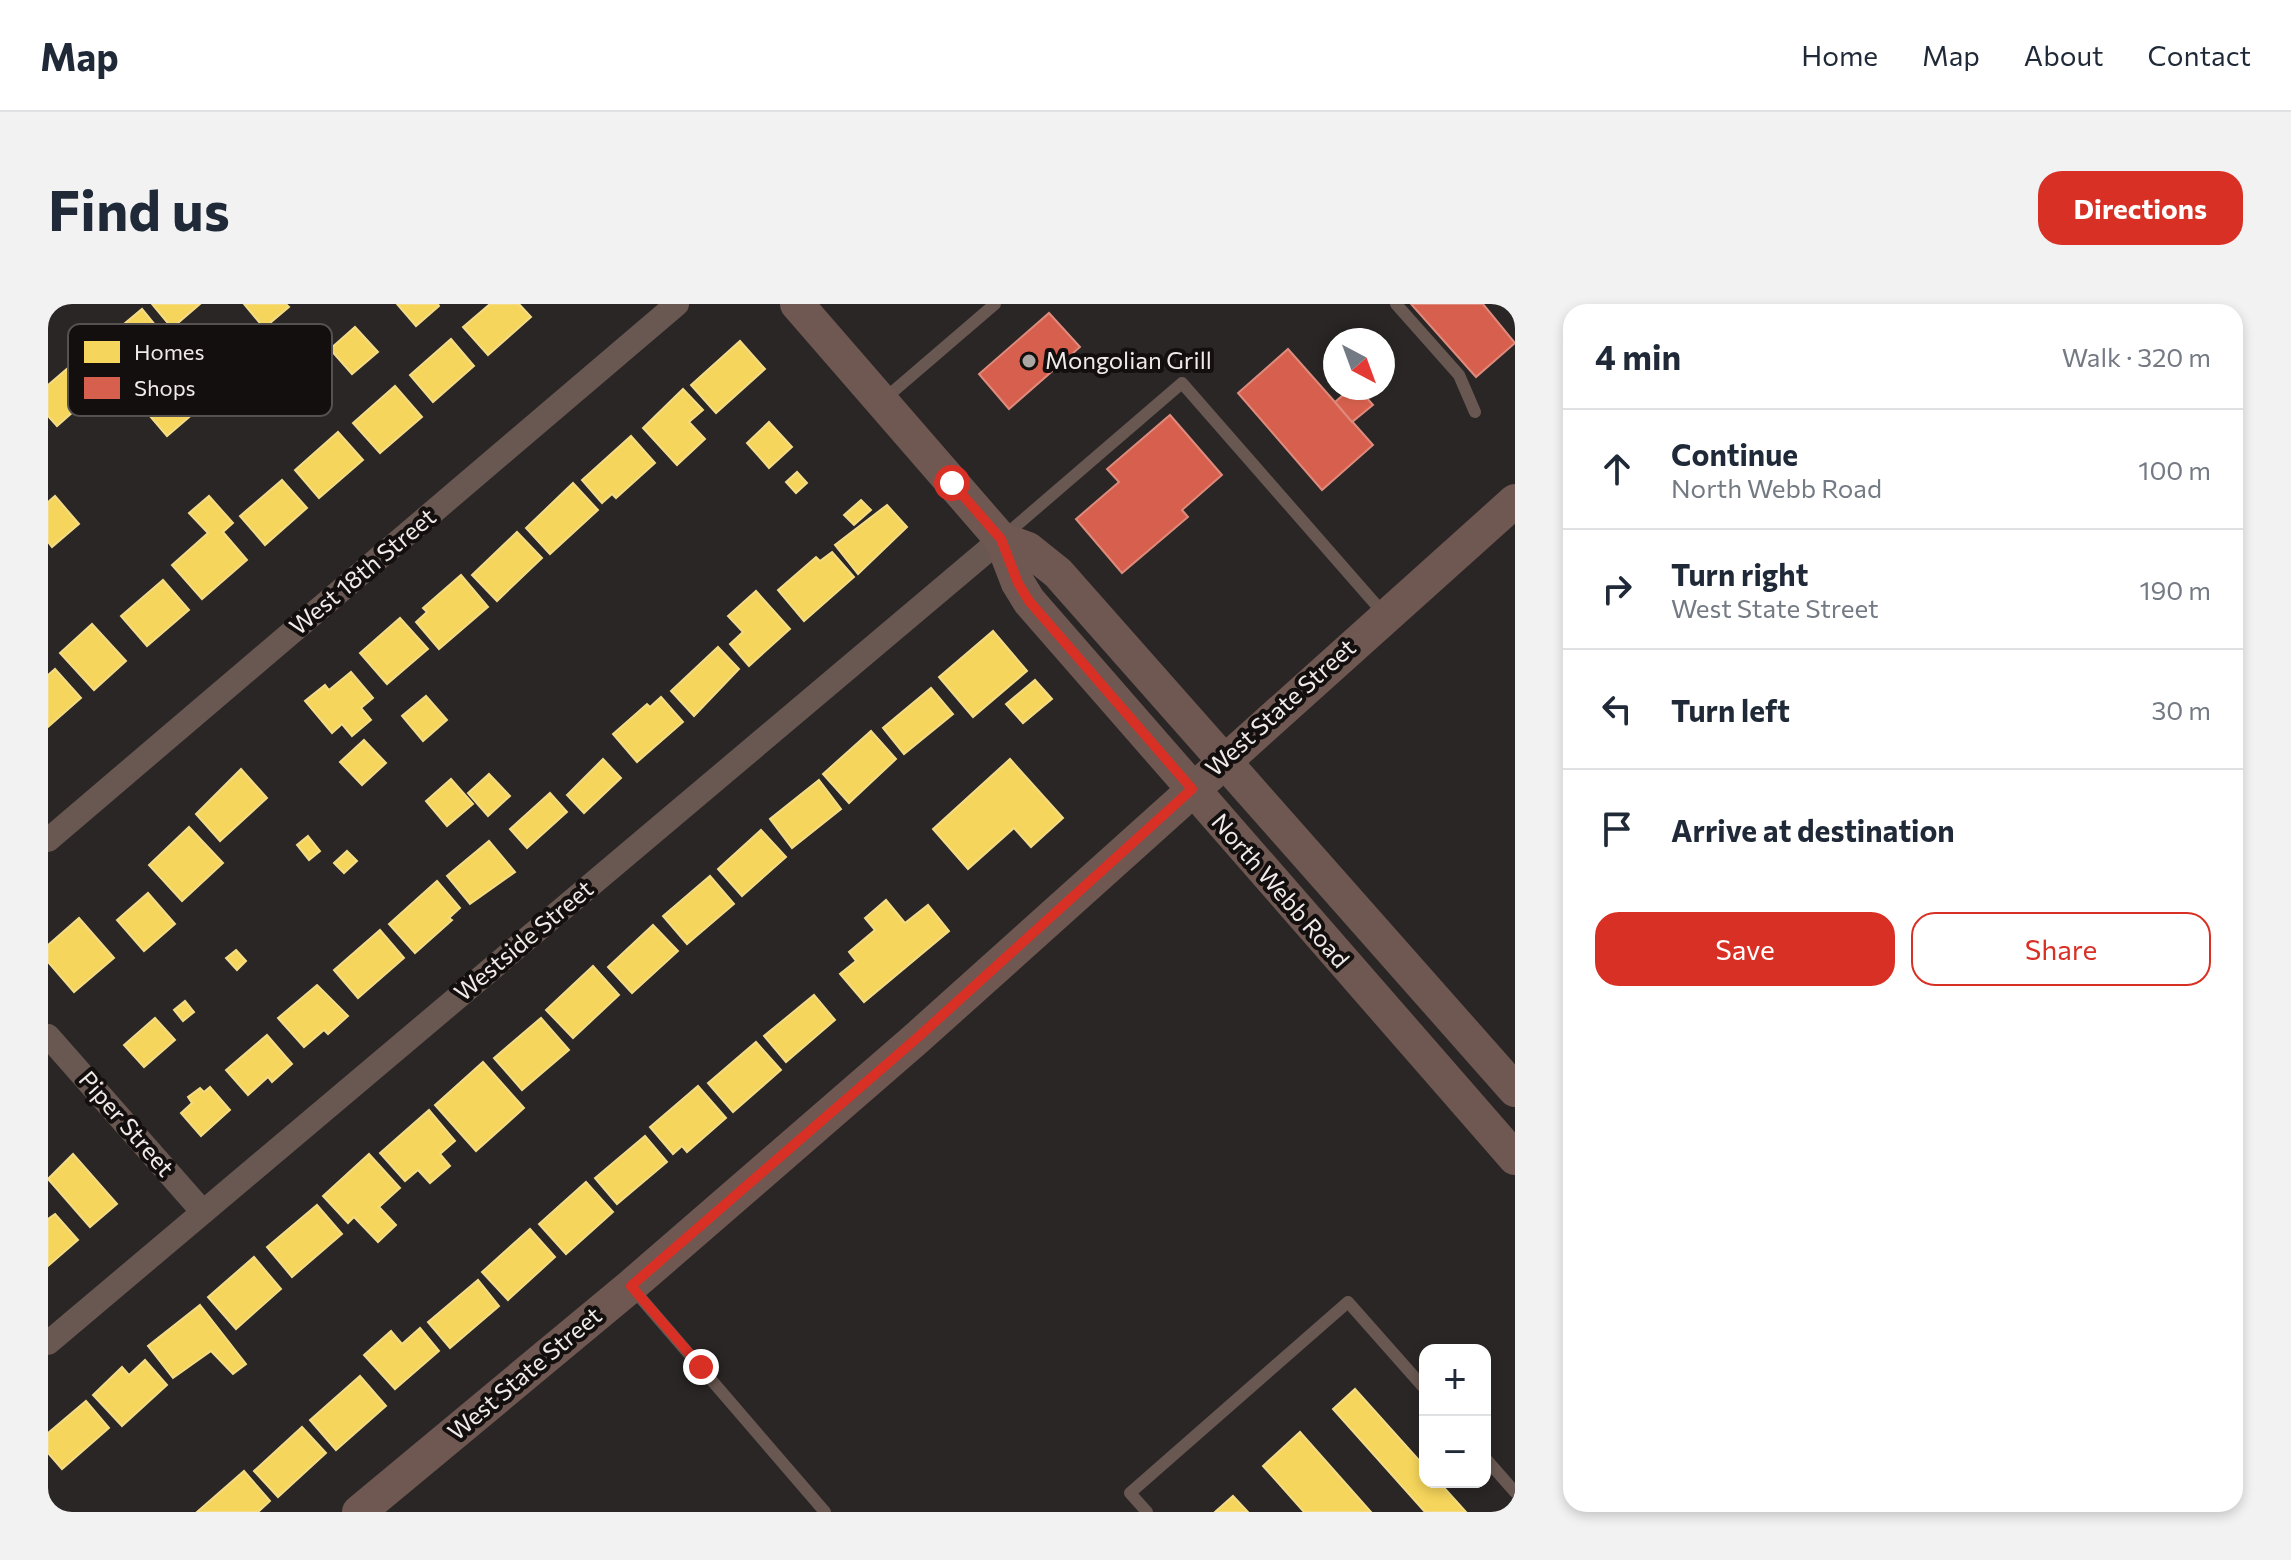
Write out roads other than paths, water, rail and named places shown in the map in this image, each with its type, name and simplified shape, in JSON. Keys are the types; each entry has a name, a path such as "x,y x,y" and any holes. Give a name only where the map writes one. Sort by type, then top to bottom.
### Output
{"main road":[{"name":"North Webb Road","path":"808,312 881,402 1001,539 1018,583 1029,601 1515,1158"},
{"name":"West State Street","path":"359,1512 631,1286 917,1038 1515,501"},
{"name":"North Webb Road","path":"1001,539 1028,549 1043,559 1225,760 1515,1090"}],"street":[{"name":"West 18th Street","path":"48,840 677,304"},
{"name":"Westside Street","path":"48,1343 1001,539"},
{"name":"Piper Street","path":"48,1036 203,1212"}],"lane":[{"path":"881,402 995,304"},
{"path":"1396,304 1459,375 1475,412"},
{"path":"1001,539 1182,383 1385,615"},
{"path":"631,1286 825,1512"},
{"path":"1147,1512 1130,1493 1348,1302 1419,1382"},
{"path":"1491,1465 1515,1492"}],"place":[{"name":"Mongolian Grill","path":"1029,361"}]}
